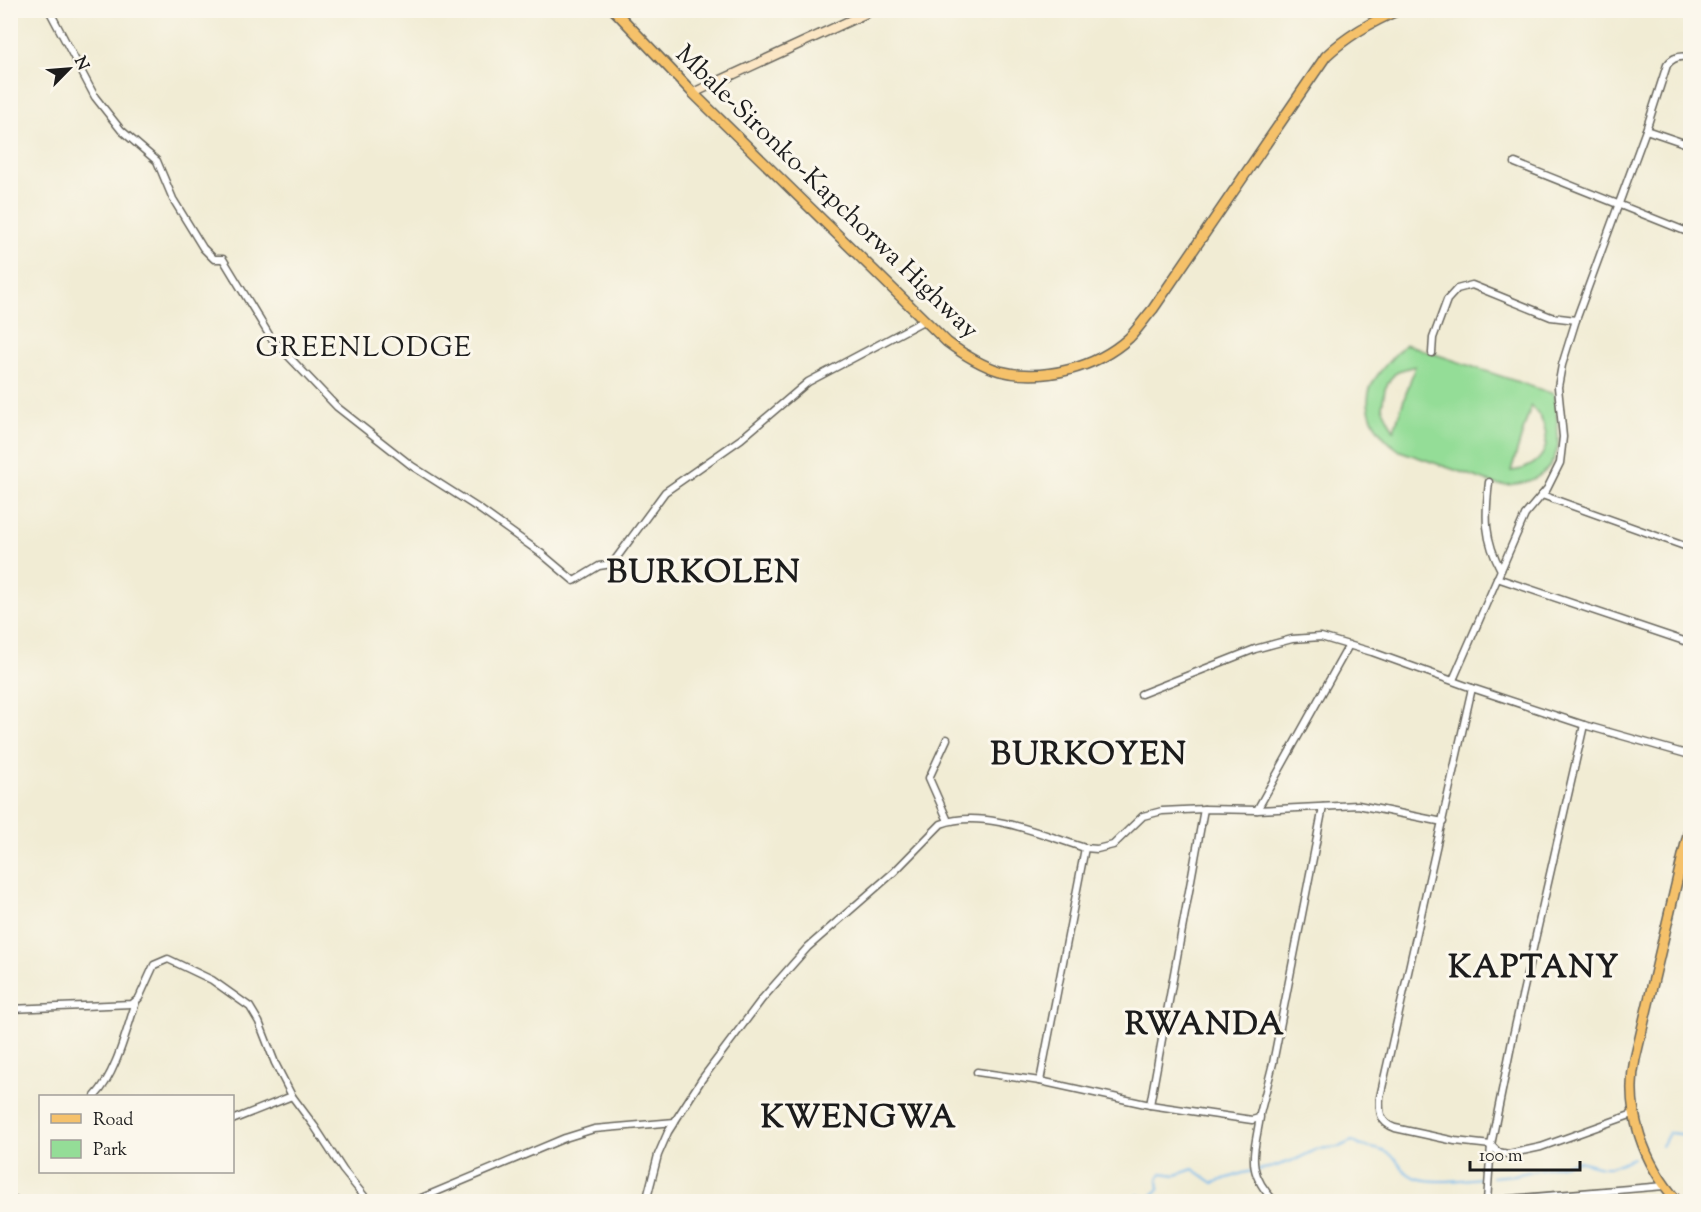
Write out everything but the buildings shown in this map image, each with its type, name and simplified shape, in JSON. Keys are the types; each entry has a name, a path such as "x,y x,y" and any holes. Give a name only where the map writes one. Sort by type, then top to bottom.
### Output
{"main road":[{"name":"Mbale-Sironko-Kapchorwa Highway","path":"614,10 693,93 947,342 965,355 998,370 1020,375 1050,373 1080,367 1105,355 1129,338 1153,309 1326,56 1345,38 1362,27 1399,10"},
{"path":"1678,1202 1664,1186 1637,1129 1634,1114 1634,1065 1690,826"}],"street":[{"path":"49,10 95,97 121,130 158,161 173,199 203,248 214,259 223,259 271,339 337,407 412,466 478,508 542,554 574,581 599,566 612,564 665,492 741,439 808,382 925,320"},
{"path":"693,93 873,10"},
{"path":"1453,680 1526,515 1552,480 1562,453 1563,437 1558,379 1576,321 1646,130 1667,65 1680,56 1690,58"},
{"path":"1646,130 1690,146"},
{"path":"1515,163 1690,233"},
{"path":"1432,353 1433,338 1447,300 1457,289 1472,285 1551,317 1576,321"},
{"path":"1489,482 1486,524 1491,552 1501,570"},
{"path":"1542,495 1690,548"},
{"path":"1497,578 1690,643"},
{"path":"1141,694 1255,649 1292,639 1321,637 1584,725 1690,755"},
{"path":"1257,810 1349,645"},
{"path":"1472,688 1380,1097 1380,1113 1384,1123 1395,1128 1455,1141 1491,1145 1502,1153 1520,1153 1634,1114"},
{"path":"1584,725 1491,1145 1486,1202 1664,1186"},
{"path":"947,739 929,778 948,821"},
{"path":"646,1202 658,1155 675,1122 702,1078 762,999 808,947 894,872 936,827 948,821 968,819 998,821 1085,848 1097,849 1113,845 1136,821 1152,813 1204,809 1257,810 1366,806 1443,822"},
{"path":"1275,1202 1264,1190 1256,1175 1253,1157 1323,807"},
{"path":"1150,1105 1204,809"},
{"path":"1040,1081 1085,848"},
{"path":"96,1095 104,1087 111,1072 136,1001 154,965 161,960 168,959 212,980 250,1007 292,1096 360,1194 369,1202"},
{"path":"10,1010 132,1004 136,1001"},
{"path":"977,1072 1040,1081 1150,1105 1252,1120 1260,1117"},
{"path":"234,1119 292,1096"},
{"path":"412,1202 565,1138 594,1129 675,1122"},
{"path":"10,1200 20,1202"}],"green space":[{"path":"1405,344 1554,394 1558,444 1554,460 1542,474 1526,482 1498,485 1400,451 1391,444 1372,418 1368,397 1377,376","holes":["1415,366 1394,430 1382,407 1385,389 1398,371","1531,405 1544,426 1545,447 1535,463 1511,471"]}],"waterway":[{"path":"1662,1146 1669,1133 1690,1135"},
{"path":"1129,1202 1137,1195 1149,1198 1159,1189 1158,1180 1162,1173 1176,1175 1193,1169 1213,1183 1243,1173 1273,1167 1317,1149 1339,1147 1352,1141 1361,1146 1386,1152 1396,1159 1407,1173 1422,1180 1453,1181 1481,1178"},
{"path":"1492,1177 1514,1175 1579,1161 1611,1167 1633,1158"}],"district":[{"name":"GREENLODGE","path":"364,346"},
{"name":"BURKOLEN","path":"704,571"},
{"name":"BURKOYEN","path":"1089,753"},
{"name":"KAPTANY","path":"1534,966"},
{"name":"RWANDA","path":"1205,1023"},
{"name":"KWENGWA","path":"859,1116"}]}
